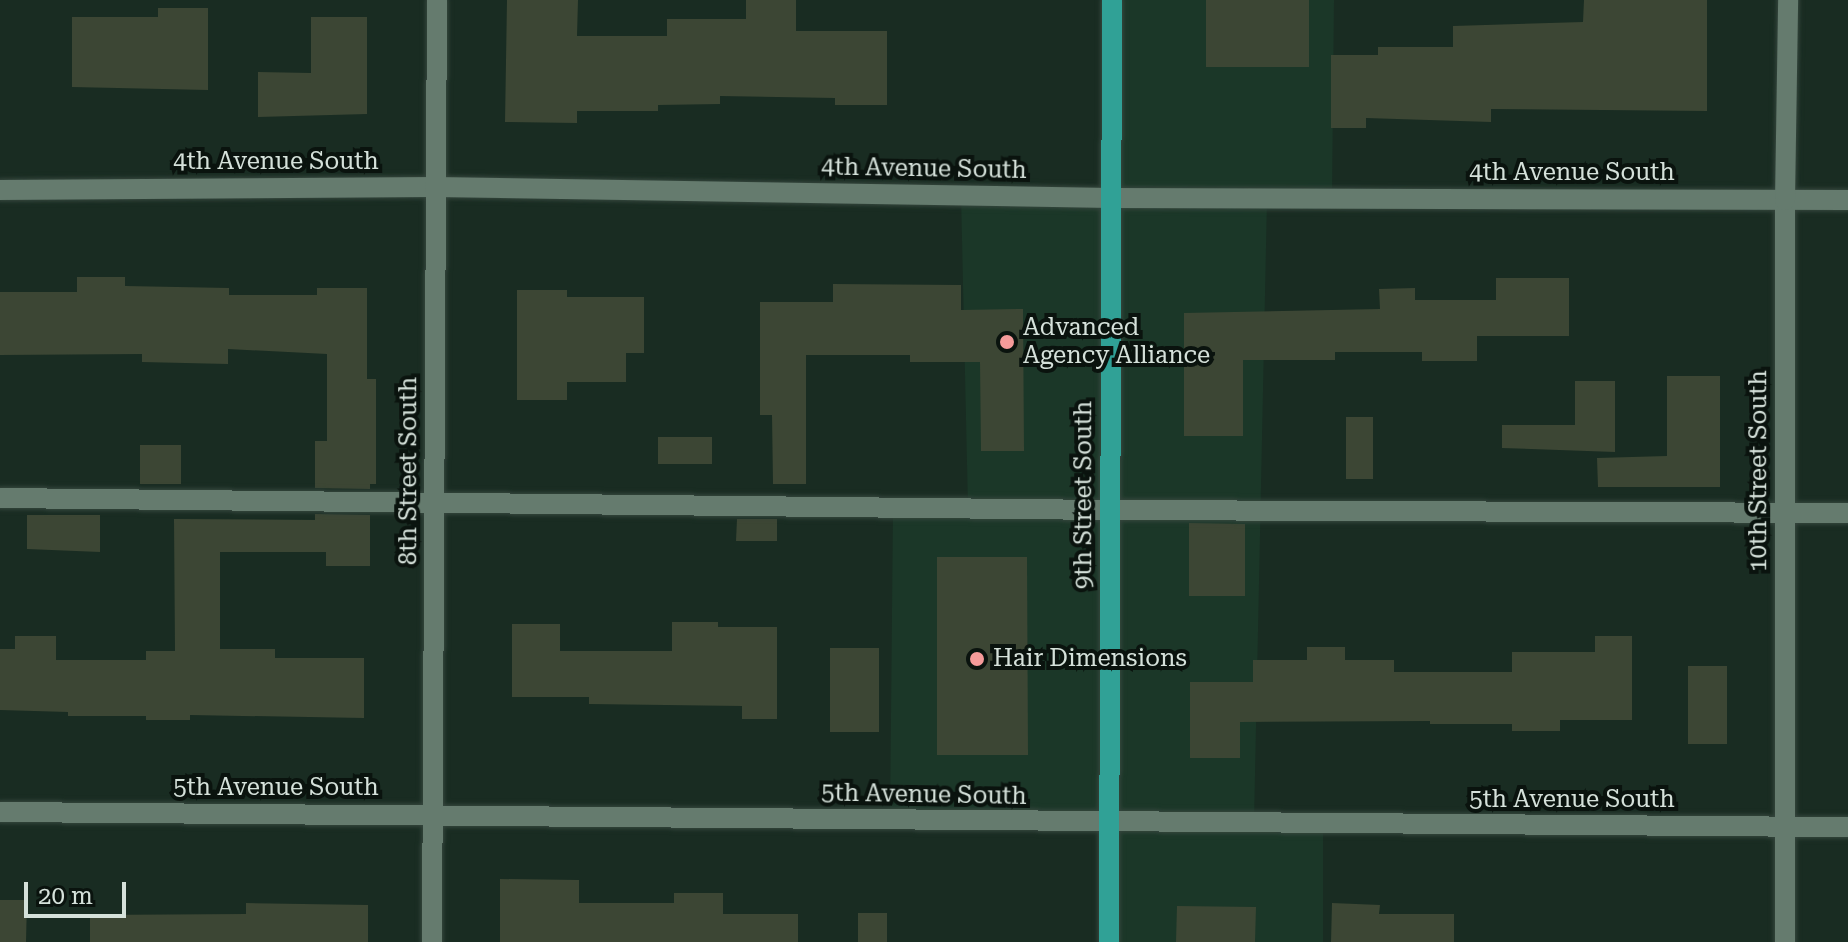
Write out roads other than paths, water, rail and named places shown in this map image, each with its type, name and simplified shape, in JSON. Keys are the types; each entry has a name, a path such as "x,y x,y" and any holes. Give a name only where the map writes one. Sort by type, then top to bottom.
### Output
{"main road":[{"name":"9th Street South","path":"1109,942 1112,0"}],"street":[{"name":"8th Street South","path":"432,942 437,0"},
{"name":"10th Street South","path":"1785,942 1788,0"},
{"name":"4th Avenue South","path":"0,190 435,187 1111,198 1848,200"},
{"path":"0,498 1110,510 1848,513"},
{"name":"5th Avenue South","path":"0,812 1848,827"}],"place":[{"name":"Advanced Agency Alliance","path":"1007,342"},
{"name":"Hair Dimensions","path":"977,659"}]}
